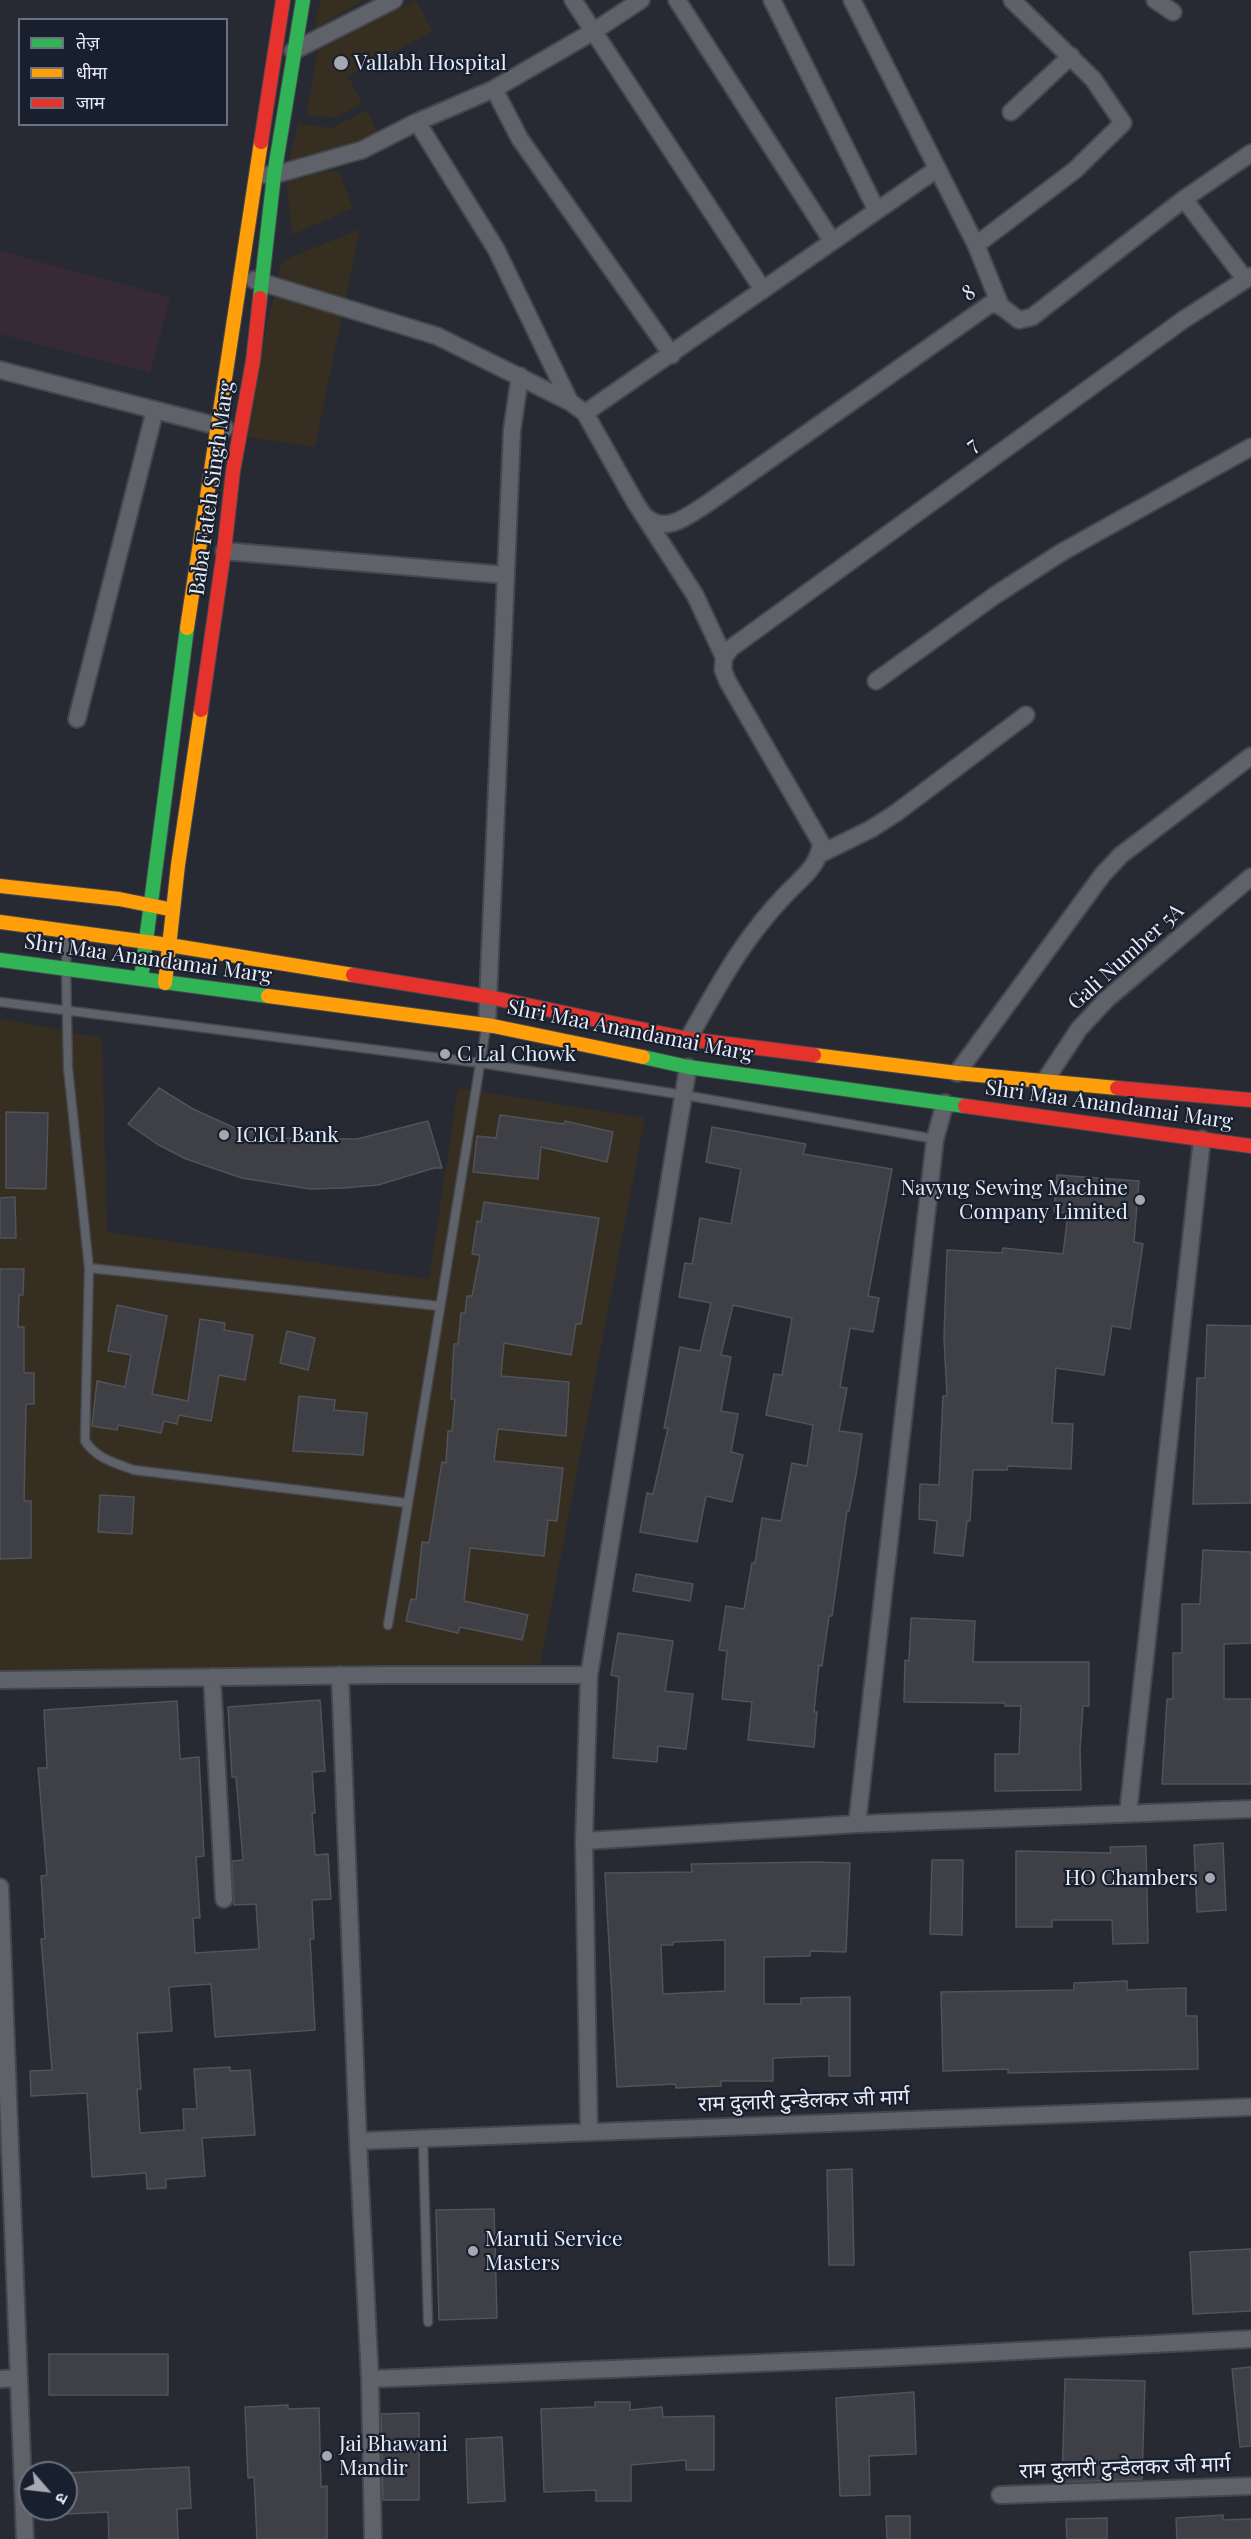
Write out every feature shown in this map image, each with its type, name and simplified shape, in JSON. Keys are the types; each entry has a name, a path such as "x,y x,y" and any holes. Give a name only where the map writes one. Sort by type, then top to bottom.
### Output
{"main road":[{"name":"Baba Fateh Singh Marg","path":"141,979 198,548 283,0"},
{"name":"Baba Fateh Singh Marg","path":"165,982 240,431 253,361 274,176 303,0"},
{"path":"0,886 119,899 173,910"},
{"name":"Shri Maa Anandamai Marg","path":"0,922 145,941 489,997 688,1040 957,1073 1251,1100"},
{"name":"Shri Maa Anandamai Marg","path":"0,960 487,1025 688,1067 1251,1146"}],"street":[{"path":"293,51 394,0"},
{"path":"573,0 763,290"},
{"path":"256,175 274,176 362,150 417,122 494,89 594,31 641,0"},
{"path":"677,0 832,241"},
{"path":"772,0 876,209"},
{"path":"852,0 976,245 1001,307"},
{"path":"976,245 1075,170 1123,123 1093,80 1012,0"},
{"path":"1155,0 1173,12"},
{"path":"1011,112 1071,56"},
{"path":"494,89 520,139 672,355"},
{"path":"417,122 496,249 570,402"},
{"name":"8","path":"644,515 653,523 667,525 708,503 989,305 998,304 1019,320 1032,317 1184,199 1251,153"},
{"path":"585,413 672,355 876,209 937,169"},
{"path":"1184,199 1248,278"},
{"path":"242,276 437,336 570,402 585,413 644,515 695,595 724,657 723,670 728,682 821,843 816,863 778,902 736,953 688,1040"},
{"name":"7","path":"724,657 731,648 1145,348 1248,278"},
{"path":"0,370 216,427 240,431"},
{"path":"487,1025 512,430 520,376"},
{"path":"77,719 155,410"},
{"path":"876,681 994,596 1062,552 1251,448"},
{"path":"224,551 506,575"},
{"path":"820,854 871,829 896,813 1026,715"},
{"path":"957,1073 1103,873 1121,855 1251,756"},
{"name":"Gali Number 5A","path":"1044,1082 1079,1029 1107,999 1251,878"},
{"path":"589,2132 584,1841 589,1675 688,1067"},
{"path":"857,1824 935,1140 945,1103"},
{"path":"1128,1813 1202,1139"},
{"path":"0,1680 340,1675 589,1675"},
{"path":"340,1675 358,2141 370,2379 373,2539"},
{"path":"212,1677 224,1899"},
{"path":"584,1841 857,1824 1251,1809"},
{"path":"0,1887 25,2539"},
{"name":"राम दुलारी टुन्डेलकर जी मार्ग","path":"358,2141 1251,2107"},
{"path":"370,2379 1251,2340"},
{"path":"0,2379 19,2378"},
{"name":"राम दुलारी टुन्डेलकर जी मार्ग","path":"1000,2494 1251,2486"}],"lane":[{"path":"68,931 66,968 68,1068 89,1268 85,1441 91,1450 107,1461 135,1470 408,1503"},
{"path":"0,1002 480,1063 684,1095 935,1140"},
{"path":"388,1626 487,1025"},
{"path":"89,1268 439,1306"},
{"path":"423,2138 428,2322"}],"shaded area":[{"path":"321,0 363,0 314,30"},
{"path":"416,0 433,31 348,76 362,104 334,118 306,115 318,50"},
{"path":"367,110 381,140 286,172 298,124 332,128"},
{"path":"338,170 353,208 292,235 286,178"},
{"path":"360,229 315,447 241,436 282,261"},
{"path":"0,251 170,297 150,373 0,334"},
{"path":"0,1018 102,1038 107,1232 429,1279 458,1088 645,1118 539,1670 0,1675"}],"building":[{"path":"159,1088 193,1109 237,1129 284,1138 357,1139 428,1121 442,1168 434,1168 378,1185 344,1188 310,1189 242,1178 186,1159 157,1144 128,1124"},
{"path":"6,1112 48,1113 46,1189 6,1188"},
{"path":"500,1115 564,1124 565,1121 613,1132 607,1162 541,1147 538,1179 473,1172 477,1136 496,1138"},
{"path":"712,1127 806,1144 803,1154 892,1169 868,1296 879,1298 873,1332 850,1328 840,1387 847,1388 839,1431 862,1434 849,1511 847,1511 832,1616 829,1616 822,1666 819,1665 814,1712 817,1712 814,1747 748,1740 752,1702 722,1699 727,1651 719,1650 726,1606 744,1609 752,1563 755,1563 762,1518 781,1521 792,1463 807,1466 813,1425 766,1415 774,1374 782,1375 792,1318 733,1305 721,1355 731,1357 721,1411 738,1414 731,1452 743,1455 732,1502 706,1496 697,1542 640,1532 647,1493 653,1494 668,1428 664,1428 680,1347 700,1351 711,1303 679,1297 685,1263 692,1264 700,1218 731,1224 741,1169 706,1162"},
{"path":"1057,1175 1139,1181 1134,1242 1143,1244 1130,1329 1112,1326 1104,1375 1056,1368 1052,1423 1073,1424 1071,1469 1008,1466 1007,1470 973,1470 970,1521 967,1521 963,1556 934,1553 937,1521 919,1519 920,1484 939,1485 943,1396 947,1396 944,1338 947,1250 1002,1253 1003,1248 1063,1254 1068,1213 1054,1212"},
{"path":"15,1197 16,1238 0,1238 0,1198"},
{"path":"484,1202 599,1218 581,1324 576,1324 571,1355 504,1343 501,1376 569,1382 566,1436 498,1429 494,1461 563,1468 557,1521 548,1520 544,1556 470,1548 464,1601 528,1615 522,1640 460,1627 458,1633 406,1621 411,1599 416,1600 422,1542 429,1543 442,1462 446,1463 448,1431 452,1431 455,1399 451,1399 454,1344 458,1344 461,1313 465,1313 467,1296 472,1296 480,1255 472,1254 477,1221 481,1222"},
{"path":"0,1269 24,1269 23,1295 19,1295 18,1327 24,1327 24,1373 34,1373 34,1404 26,1404 24,1501 31,1501 31,1558 0,1559"},
{"path":"117,1305 167,1316 152,1394 188,1401 200,1319 225,1323 224,1330 253,1335 245,1380 219,1375 211,1421 179,1415 177,1424 164,1421 161,1433 118,1425 117,1430 92,1426 97,1381 125,1387 131,1355 108,1351"},
{"path":"1207,1325 1251,1326 1251,1503 1193,1504 1197,1378 1205,1378"},
{"path":"287,1331 315,1338 308,1370 280,1363"},
{"path":"299,1396 335,1400 334,1410 367,1413 363,1455 293,1451"},
{"path":"100,1495 134,1497 132,1534 98,1532"},
{"path":"1203,1550 1251,1552 1251,1643 1224,1644 1224,1699 1251,1699 1251,1784 1162,1784 1167,1699 1173,1699 1173,1653 1182,1653 1182,1604 1200,1604"},
{"path":"636,1574 693,1584 690,1601 633,1591"},
{"path":"911,1618 975,1621 973,1662 1089,1662 1089,1706 1083,1706 1080,1749 1081,1790 995,1791 995,1754 1019,1754 1021,1706 1005,1706 1005,1703 904,1702 905,1660 909,1661"},
{"path":"618,1633 673,1641 665,1691 693,1694 686,1749 658,1746 657,1762 613,1758 619,1677 611,1675"},
{"path":"320,1700 325,1771 312,1772 315,1813 312,1813 315,1855 328,1854 331,1899 312,1900 314,1939 310,1939 315,2030 215,2037 211,1984 169,1987 172,2031 137,2033 141,2089 137,2089 140,2133 184,2130 183,2109 197,2109 194,2069 230,2067 230,2071 250,2070 255,2135 202,2138 205,2176 166,2179 166,2188 147,2189 146,2173 92,2177 87,2093 31,2096 30,2071 52,2070 41,1939 45,1939 41,1876 47,1875 38,1768 47,1768 44,1710 177,1701 180,1759 199,1757 204,1856 196,1857 200,1918 193,1918 195,1953 259,1949 256,1904 234,1905 232,1861 243,1860 236,1777 232,1777 228,1707"},
{"name":"HO Chambers","path":"1223,1843 1226,1910 1197,1912 1194,1845"},
{"path":"1146,1846 1148,1943 1113,1944 1112,1920 1052,1920 1052,1927 1016,1927 1016,1851 1111,1853 1110,1847"},
{"path":"932,1860 963,1860 962,1935 930,1934"},
{"path":"850,1863 846,1952 810,1951 810,1956 764,1957 764,2004 801,2004 801,1998 850,1997 850,2076 829,2076 829,2056 773,2058 773,2081 721,2081 721,2086 676,2088 675,2084 617,2087 605,1873 692,1872 691,1864","holes":["725,1940 725,1991 663,1994 661,1945 673,1945 673,1942"]},
{"path":"1127,1981 1127,1990 1186,1988 1186,2016 1197,2016 1198,2069 1008,2073 1008,2069 943,2071 941,1992 1074,1990 1074,1983"},
{"path":"852,2169 854,2265 829,2265 827,2170"},
{"path":"494,2209 497,2318 439,2320 436,2210"},
{"path":"1251,2249 1251,2311 1193,2314 1190,2252"},
{"path":"49,2354 168,2354 168,2395 49,2395"},
{"path":"1251,2367 1251,2446 1240,2447 1232,2369"},
{"path":"1065,2379 1145,2381 1142,2479 1062,2482"},
{"path":"914,2392 916,2454 869,2456 870,2495 840,2496 836,2398"},
{"path":"595,2402 630,2402 630,2410 662,2407 663,2417 714,2416 714,2470 686,2470 686,2460 631,2465 631,2501 596,2501 596,2490 544,2492 541,2409 595,2407"},
{"path":"288,2405 288,2409 319,2408 321,2487 327,2486 327,2539 257,2539 254,2477 248,2478 245,2407"},
{"path":"419,2413 419,2500 383,2500 381,2414"},
{"path":"502,2437 505,2501 468,2503 466,2439"},
{"path":"189,2467 191,2508 177,2509 178,2539 109,2539 108,2512 78,2513 78,2472"},
{"path":"1223,2515 1223,2520 1251,2519 1251,2539 1177,2539 1176,2518"},
{"path":"886,2516 910,2516 910,2539 887,2539"},
{"path":"1107,2518 1107,2539 1067,2539 1066,2519"}],"traffic: fast":[{"path":"260,298 274,175 303,0"},
{"path":"141,979 187,628"},
{"path":"0,960 268,996"},
{"path":"643,1057 688,1067 965,1106"}],"traffic: slow":[{"path":"187,628 261,142"},
{"path":"165,983 178,865 201,710"},
{"path":"0,886 119,899 164,908"},
{"path":"0,922 169,945 353,975"},
{"path":"268,996 493,1026 643,1057"},
{"path":"814,1055 957,1073 1117,1088"}],"traffic: jam":[{"path":"261,142 283,0"},
{"path":"201,710 233,471 253,361 260,298"},
{"path":"353,975 489,997 688,1039 814,1055"},
{"path":"1117,1088 1251,1100"},
{"path":"965,1106 1251,1146"}],"place":[{"name":"Vallabh Hospital","path":"341,63"},
{"name":"C Lal Chowk","path":"445,1054"},
{"name":"ICICI Bank","path":"224,1135"},
{"name":"Navyug Sewing Machine Company Limited","path":"1140,1200"},
{"name":"HO Chambers","path":"1210,1878"},
{"name":"Maruti Service Masters","path":"473,2251"},
{"name":"Jai Bhawani Mandir","path":"327,2456"}]}
